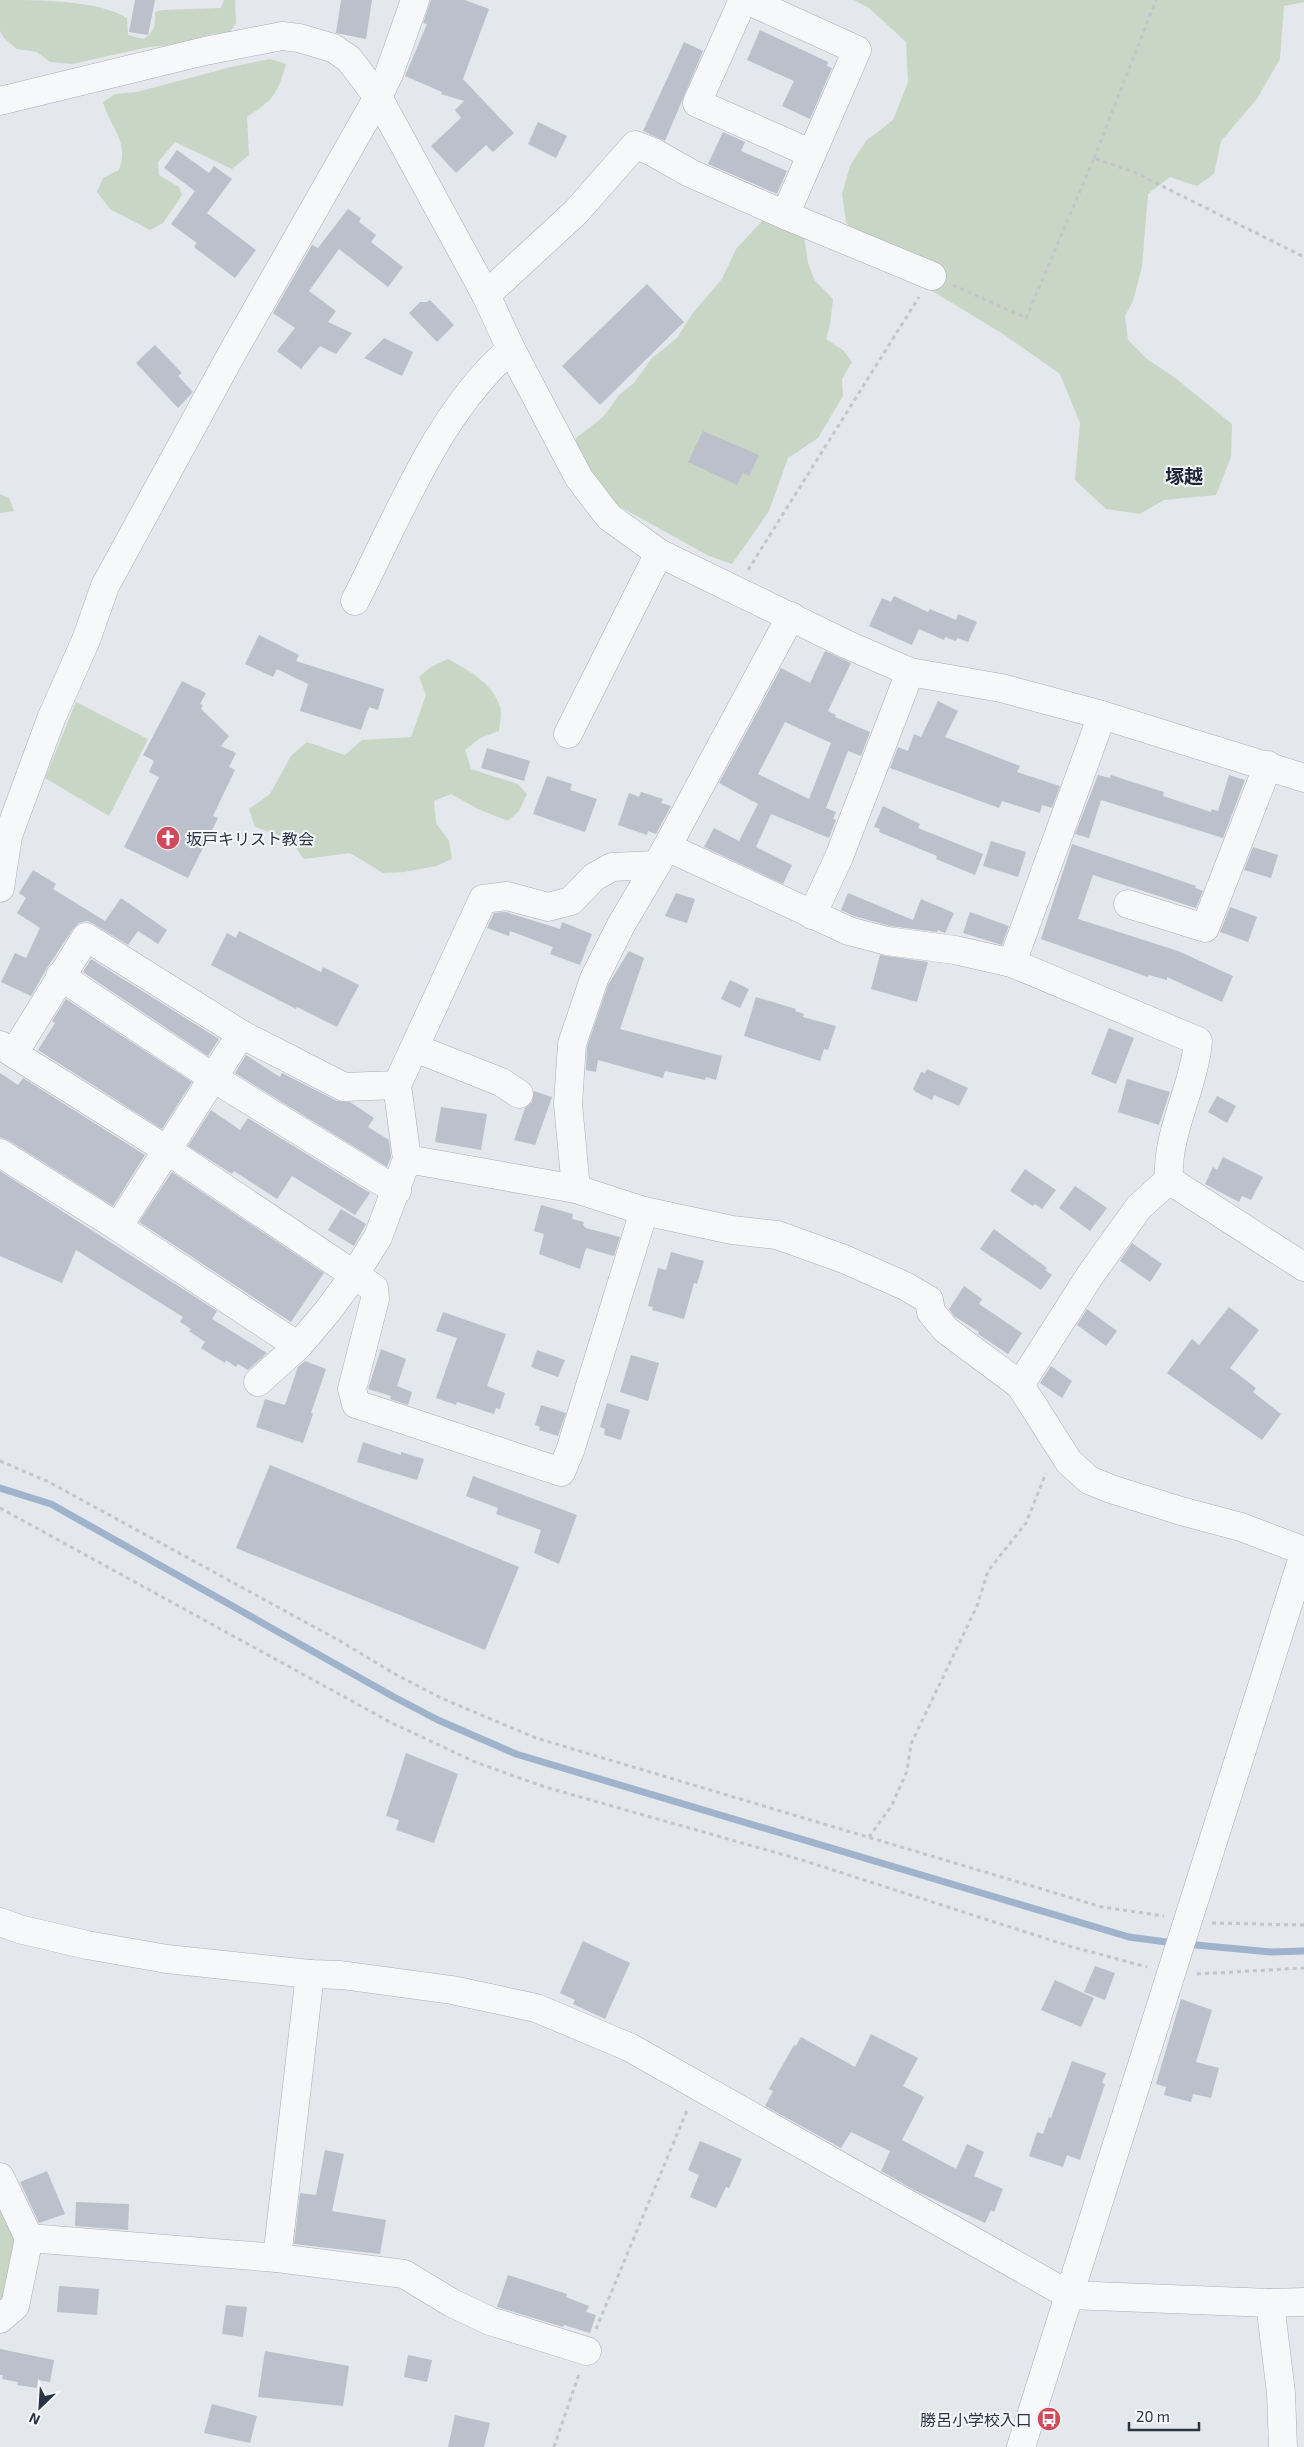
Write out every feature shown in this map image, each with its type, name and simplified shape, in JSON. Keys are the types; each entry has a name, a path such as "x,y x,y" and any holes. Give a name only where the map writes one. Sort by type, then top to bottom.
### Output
{"street":[{"path":"1,873 8,836 51,719 86,640 105,586 230,355 378,97 389,74 415,0"},
{"path":"743,0 697,103 810,153"},
{"path":"747,0 857,50 810,153 785,215"},
{"path":"0,101 205,51 282,36 299,38 333,48 349,59 378,97 486,295 511,349 579,478 609,516 659,553 848,645 910,672 1000,688 1102,715 1268,765 1304,778"},
{"path":"486,295 576,212 635,145 651,150 690,173 785,215 932,276"},
{"path":"355,601 448,422 488,368 511,349"},
{"path":"568,734 659,553"},
{"path":"576,1188 568,1104 572,1044 594,979 621,925 662,856 791,616"},
{"path":"812,915 839,857 910,672"},
{"path":"1012,963 1102,715"},
{"path":"1128,904 1205,928 1268,765"},
{"path":"258,1382 298,1346 328,1312 356,1274 378,1237 397,1191 407,1159 397,1085 483,899 507,896 548,907 571,901 594,876 612,866 662,856 849,931 877,938 955,950 1012,963 1198,1041 1196,1065 1168,1160 1169,1180"},
{"path":"397,1085 344,1087 241,1034 86,937 7,1049 167,1150 356,1274 374,1288 375,1299 352,1389 356,1404 561,1472 570,1451 644,1210"},
{"path":"60,976 215,1079 397,1191"},
{"path":"118,1227 215,1079 241,1034"},
{"path":"414,1048 501,1082 519,1094"},
{"path":"0,1153 118,1227 298,1346"},
{"path":"407,1159 576,1188 644,1210 732,1230 776,1235 844,1259 905,1286 929,1300 931,1312 946,1330 1020,1385 1069,1462 1089,1480 1146,1500 1241,1527 1304,1552 1189,1923 1021,2447"},
{"path":"1169,1180 1304,1267"},
{"path":"1020,1385 1092,1274 1139,1207 1169,1180"},
{"path":"0,1922 19,1929 86,1945 158,1957 310,1974 341,1975 452,1990 536,2008 628,2047 1069,2296 1270,2303 1304,2302"},
{"path":"277,2258 310,1974"},
{"path":"0,2177 29,2238 15,2306 0,2319"},
{"path":"29,2238 277,2258 404,2274 452,2303 490,2321 587,2351"},
{"path":"1270,2303 1280,2393 1283,2447"}],"path":[{"path":"736,589 932,276 1026,318 1094,158 1156,0"},
{"path":"1094,158 1136,173 1304,257"},
{"path":"869,1838 892,1805 907,1772 911,1744 970,1621 988,1571 1026,1523 1058,1444"},
{"path":"0,1461 49,1482 340,1641 395,1674 482,1717 536,1738 1102,1907 1189,1923 1304,1925"},
{"path":"0,1508 390,1722 475,1762 545,1787 802,1860 1069,1946 1174,1967 1200,1975 1304,1968"},
{"path":"554,2447 587,2351 698,2085"}],"green space":[{"path":"0,0 67,2 84,4 115,12 127,18 128,35 143,39 154,28 155,12 162,10 221,8 224,0 235,0 236,23 230,32 212,34 171,45 149,47 72,64 50,62 37,52 17,49 4,38 0,31"},
{"path":"854,0 1304,0 1304,2 1284,6 1280,59 1256,100 1221,141 1214,174 1197,186 1170,177 1148,194 1142,267 1133,301 1125,316 1128,340 1147,359 1174,377 1232,424 1231,457 1216,495 1164,500 1140,514 1106,509 1075,480 1080,423 1060,374 1003,334 863,249 846,222 842,194 850,166 866,141 893,120 908,82 906,42 869,8"},
{"path":"270,59 286,64 277,90 269,100 247,117 249,155 232,169 175,142 158,162 159,175 179,187 182,195 163,223 150,230 110,209 97,192 103,178 119,170 122,151 103,102 115,94 137,92 231,67"},
{"path":"764,219 804,236 808,263 815,281 833,299 830,325 826,339 844,351 852,362 842,379 843,396 818,438 788,458 769,511 732,564 709,556 615,504 590,474 576,447 576,438 603,417 620,394 634,383 651,359 677,338 692,314 722,279 736,249"},
{"path":"0,494 9,498 14,511 0,513"},
{"path":"448,659 479,678 497,698 501,715 499,731 480,738 465,750 471,769 518,784 527,794 519,811 508,821 478,809 451,794 434,801 436,823 449,841 452,859 436,866 405,872 383,873 350,853 304,859 289,839 255,827 249,809 270,794 291,756 307,742 345,755 362,740 411,737 426,695 419,677 431,667"},
{"path":"76,702 148,739 109,816 45,778"},
{"path":"0,2206 20,2249 0,2308"}],"building":[{"path":"135,0 155,0 148,35 129,32"},
{"path":"341,0 372,0 366,39 336,33"},
{"path":"431,0 465,0 489,9 463,79 514,133 493,152 486,145 456,173 431,146 461,118 455,110 464,101 441,94 442,92 405,76 427,24 423,23"},
{"path":"760,30 828,62 827,66 832,68 810,119 782,106 794,81 747,60"},
{"path":"684,42 703,51 665,141 643,131"},
{"path":"538,122 567,136 556,158 528,144"},
{"path":"723,132 745,142 741,151 787,171 777,194 708,164"},
{"path":"177,150 209,173 214,166 232,179 207,213 256,250 235,278 194,247 197,243 171,224 195,191 164,168"},
{"path":"348,209 361,218 359,222 376,235 371,242 403,267 388,287 339,249 309,291 336,311 328,322 352,333 336,354 320,346 301,369 277,351 295,328 273,313 312,245 318,248"},
{"path":"647,284 684,322 600,405 562,366"},
{"path":"430,300 454,325 437,342 409,313 420,302"},
{"path":"384,338 413,352 402,376 364,358"},
{"path":"155,345 182,373 178,376 193,392 178,408 136,363"},
{"path":"703,431 759,455 749,476 743,473 737,485 688,462"},
{"path":"894,596 928,612 930,609 956,620 958,614 977,622 968,642 957,638 956,641 945,637 944,640 919,629 912,645 869,626 882,598 891,602"},
{"path":"259,635 299,655 296,661 384,689 378,710 369,707 361,730 300,711 308,684 277,669 273,677 245,664"},
{"path":"825,651 851,663 828,711 836,715 835,717 870,732 861,756 848,751 826,808 836,812 833,819 836,820 829,838 771,814 756,847 792,865 783,884 704,847 714,828 739,841 758,804 719,783 781,668 810,683","holes":["785,722 831,743 809,799 758,774"]},
{"path":"182,681 206,693 200,704 203,705 201,709 229,736 221,746 236,753 229,767 235,770 213,816 218,818 188,878 124,847 159,777 149,772 154,761 143,755"},
{"path":"938,701 958,711 945,737 1020,766 1017,772 1060,786 1052,808 1042,805 1040,813 1002,801 999,808 890,768 898,747 908,751 914,734 921,737"},
{"path":"487,748 530,761 524,781 481,768"},
{"path":"1098,775 1110,778 1111,775 1164,792 1163,796 1211,812 1212,809 1218,811 1229,775 1245,780 1223,838 1101,800 1089,838 1075,834"},
{"path":"547,776 572,784 570,790 597,799 585,832 533,814"},
{"path":"641,792 663,799 661,803 671,806 656,834 648,831 647,835 618,825 629,793 639,797"},
{"path":"883,806 920,824 918,828 983,854 975,875 936,859 937,856 879,832 880,829 874,827"},
{"path":"991,841 1026,852 1018,877 983,866"},
{"path":"1072,844 1196,886 1195,888 1203,891 1196,908 1093,875 1078,919 1178,951 1233,976 1222,1002 1167,977 1167,980 1149,975 1148,977 1041,939"},
{"path":"1253,847 1278,855 1271,878 1244,870"},
{"path":"33,870 56,884 53,889 105,921 121,898 167,930 158,944 138,931 128,945 94,924 87,921 79,923 47,968 31,996 1,982 15,953 26,958 40,928 17,913 26,898 19,893"},
{"path":"676,893 695,899 687,923 665,916"},
{"path":"848,893 913,920 921,899 954,913 945,933 938,930 937,932 890,926 854,916 841,910"},
{"path":"1230,907 1257,917 1248,942 1220,932"},
{"path":"506,912 560,929 562,922 592,934 580,965 550,954 553,947 510,931 509,936 487,928 494,913"},
{"path":"970,912 1009,926 1002,945 963,933"},
{"path":"239,931 321,972 323,967 359,985 337,1027 297,1007 296,1009 211,965 227,933 236,938"},
{"path":"629,951 644,958 620,1029 722,1056 716,1080 706,1077 705,1080 665,1071 663,1078 598,1060 596,1072 586,1070 587,1047 608,985"},
{"path":"880,955 928,962 917,1002 871,989"},
{"path":"91,959 219,1039 208,1056 83,972"},
{"path":"730,980 749,989 740,1008 721,999"},
{"path":"756,997 796,1009 795,1011 804,1014 803,1017 836,1026 828,1050 824,1049 820,1061 744,1036"},
{"path":"66,999 192,1082 162,1129 38,1050 55,1023 52,1021"},
{"path":"1109,1028 1134,1038 1116,1084 1091,1074"},
{"path":"246,1055 280,1077 282,1073 337,1101 350,1102 374,1118 368,1127 389,1140 391,1157 387,1167 235,1073"},
{"path":"927,1069 968,1088 959,1106 934,1095 932,1100 913,1089 921,1072 925,1073"},
{"path":"0,1073 18,1085 23,1078 145,1155 113,1206 8,1140 0,1137"},
{"path":"1127,1079 1170,1092 1159,1125 1118,1112"},
{"path":"534,1091 552,1097 535,1145 514,1140 525,1108 532,1102"},
{"path":"1217,1096 1236,1106 1227,1123 1208,1112"},
{"path":"441,1107 487,1114 481,1150 435,1142"},
{"path":"211,1110 240,1130 248,1118 370,1193 355,1215 292,1176 277,1199 234,1171 232,1174 188,1146"},
{"path":"1223,1157 1263,1177 1251,1200 1242,1196 1239,1202 1205,1184 1213,1167 1217,1170"},
{"path":"1025,1169 1056,1190 1042,1209 1035,1204 1033,1206 1010,1191"},
{"path":"0,1171 217,1311 212,1319 267,1353 248,1370 238,1364 236,1367 226,1360 225,1363 201,1348 205,1342 180,1322 183,1317 76,1250 62,1283 0,1256"},
{"path":"172,1172 324,1273 291,1322 139,1222"},
{"path":"1075,1186 1107,1208 1090,1231 1059,1208"},
{"path":"541,1205 573,1214 572,1219 584,1222 583,1225 586,1228 620,1237 614,1256 586,1248 580,1269 539,1254 544,1234 534,1231"},
{"path":"341,1209 366,1224 354,1246 328,1230"},
{"path":"994,1229 1047,1268 1045,1270 1052,1275 1041,1290 980,1249"},
{"path":"1132,1243 1162,1264 1150,1282 1120,1261"},
{"path":"671,1252 704,1261 697,1284 694,1283 684,1319 652,1310 653,1307 648,1306 658,1268 666,1270"},
{"path":"964,1286 982,1299 979,1304 1022,1333 1008,1354 954,1316 949,1309"},
{"path":"1229,1307 1259,1330 1230,1368 1256,1388 1253,1392 1281,1414 1262,1440 1167,1373 1192,1339 1199,1345"},
{"path":"1087,1309 1117,1331 1106,1346 1077,1325"},
{"path":"443,1312 506,1334 487,1386 505,1393 500,1409 496,1408 494,1414 457,1402 456,1405 436,1398 457,1338 436,1331"},
{"path":"381,1349 406,1359 397,1386 412,1392 408,1405 390,1399 391,1396 368,1389"},
{"path":"537,1350 565,1360 558,1377 531,1367"},
{"path":"631,1355 659,1363 648,1401 620,1392"},
{"path":"305,1361 326,1369 303,1443 256,1427 265,1399 285,1405 298,1367"},
{"path":"1051,1366 1072,1381 1062,1398 1040,1383"},
{"path":"607,1403 630,1410 621,1440 604,1435 605,1429 600,1427"},
{"path":"541,1405 566,1413 558,1436 539,1430 540,1427 535,1425"},
{"path":"363,1442 401,1455 401,1452 424,1459 417,1480 357,1462"},
{"path":"270,1465 519,1567 485,1650 236,1548"},
{"path":"473,1476 577,1515 559,1564 534,1553 541,1530 496,1514 498,1508 466,1496"},
{"path":"406,1753 458,1774 434,1843 396,1830 399,1820 386,1816"},
{"path":"583,1941 630,1963 605,2019 573,2004 575,2000 560,1993"},
{"path":"1095,1966 1115,1973 1105,2000 1084,1992"},
{"path":"1055,1980 1094,1998 1081,2027 1041,2010"},
{"path":"1181,1999 1212,2010 1196,2062 1219,2068 1211,2098 1193,2094 1191,2102 1164,2095 1166,2087 1156,2084"},
{"path":"871,2034 918,2058 903,2086 924,2097 902,2140 956,2169 967,2144 984,2152 974,2176 1003,2189 994,2212 991,2210 985,2223 914,2190 881,2171 890,2151 851,2132 841,2148 765,2106 773,2091 769,2089 794,2045 796,2046 801,2037 855,2067"},
{"path":"1072,2061 1106,2073 1102,2083 1105,2084 1080,2160 1067,2155 1063,2167 1029,2156 1037,2132 1043,2134 1049,2117 1051,2118"},
{"path":"700,2141 742,2159 729,2188 726,2187 716,2208 690,2197 699,2175 688,2170"},
{"path":"325,2150 344,2154 332,2211 386,2220 380,2254 294,2244 300,2193 316,2195"},
{"path":"47,2171 65,2214 39,2223 20,2182"},
{"path":"76,2202 129,2204 128,2230 75,2226"},
{"path":"508,2275 567,2294 566,2297 589,2306 586,2312 596,2315 590,2333 497,2307"},
{"path":"59,2286 99,2289 97,2315 57,2312"},
{"path":"226,2305 247,2307 243,2337 222,2334"},
{"path":"0,2349 54,2360 50,2382 38,2380 37,2388 17,2385 18,2382 2,2379 3,2375 0,2375"},
{"path":"265,2351 349,2366 343,2406 258,2397"},
{"path":"408,2355 432,2360 427,2382 404,2377"},
{"path":"212,2404 257,2416 250,2443 204,2433"},
{"path":"455,2415 490,2423 484,2447 448,2447"}],"waterway":[{"path":"0,1488 51,1504 394,1697 438,1720 516,1754 1129,1937 1174,1943"},
{"path":"1185,1944 1271,1952 1304,1951"}],"place":[{"name":"坂戸キリスト教会","path":"168,838"},
{"name":"勝呂小学校入口","path":"1049,2419"}],"district":[{"name":"塚越","path":"1184,475"}]}
